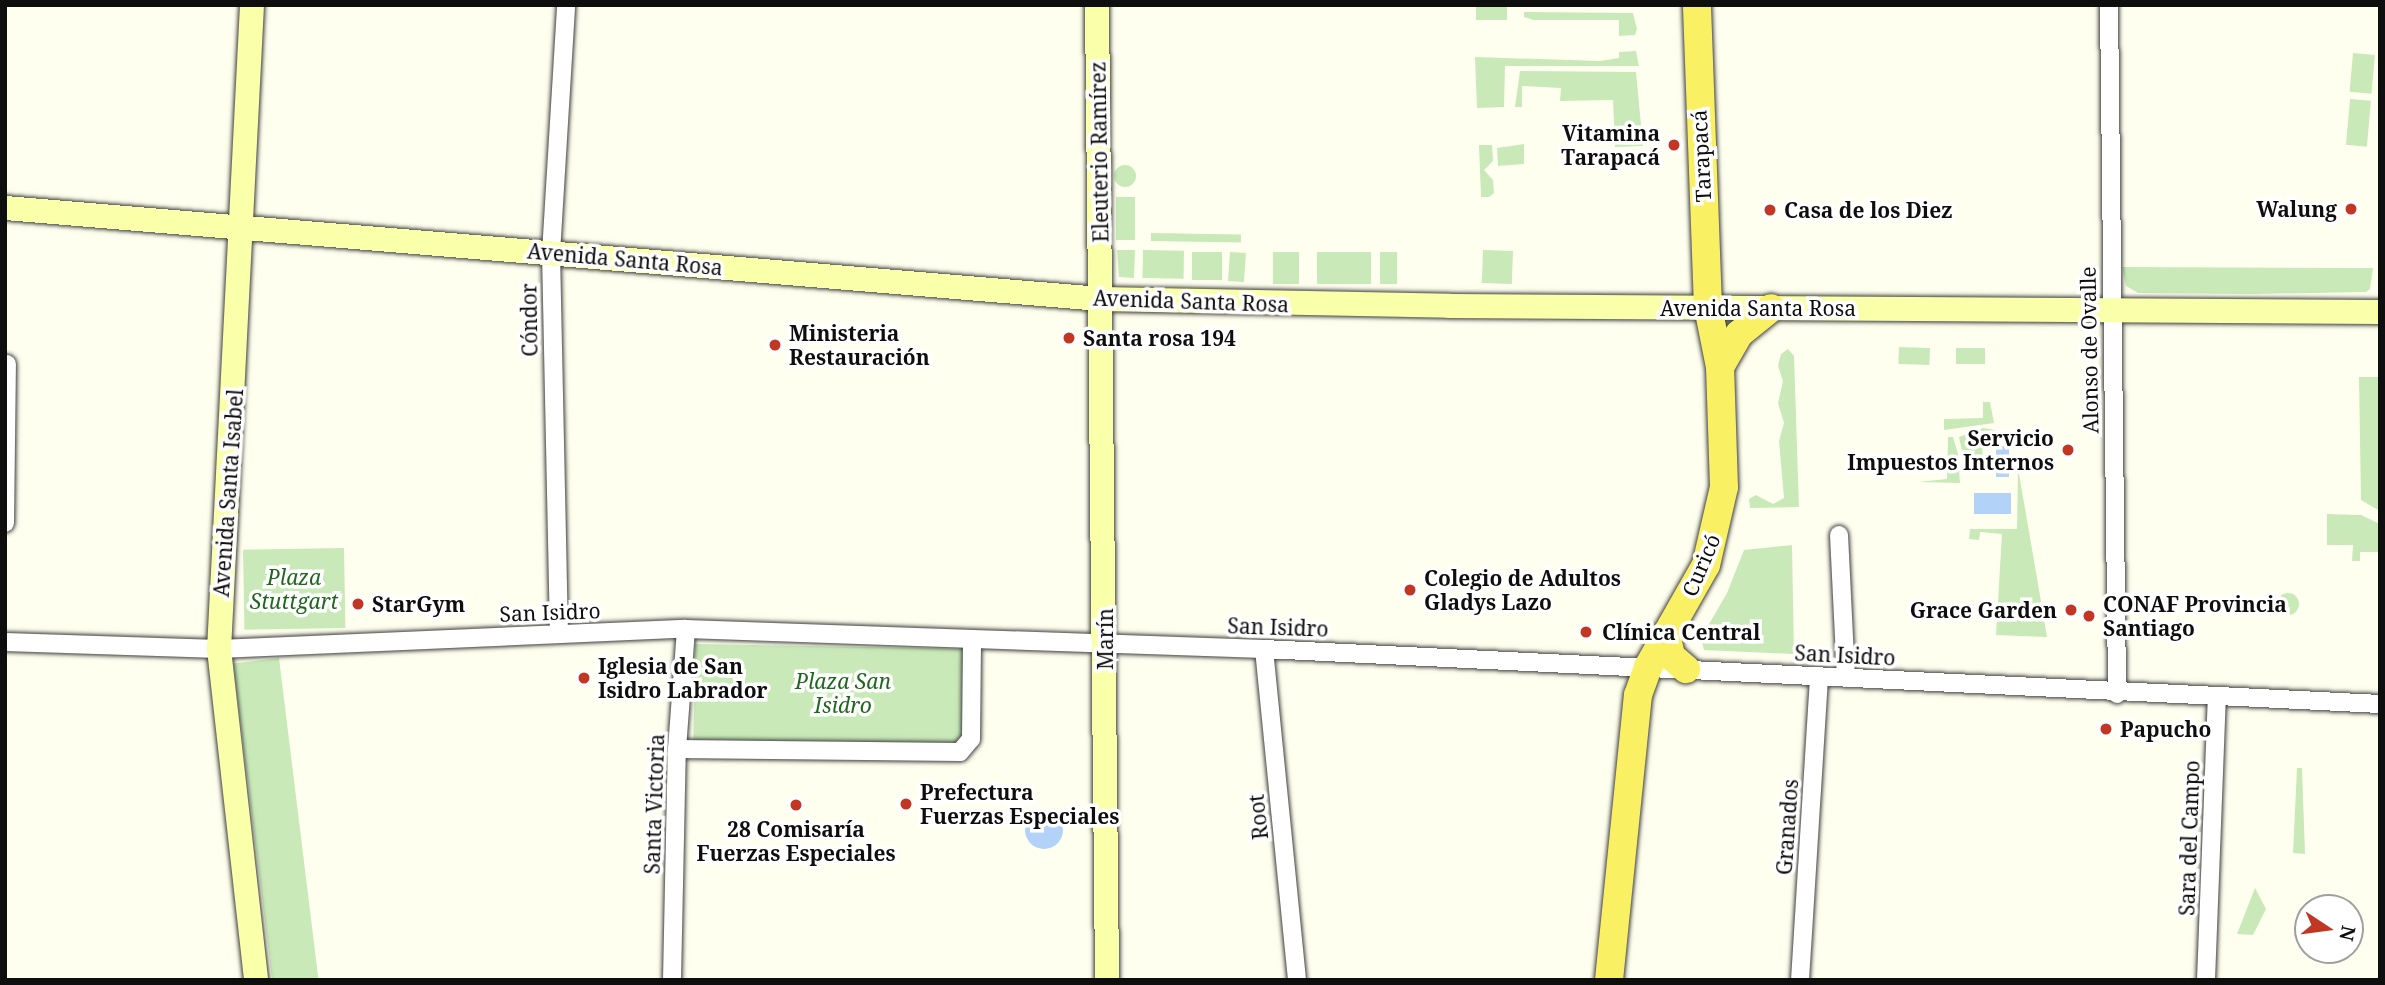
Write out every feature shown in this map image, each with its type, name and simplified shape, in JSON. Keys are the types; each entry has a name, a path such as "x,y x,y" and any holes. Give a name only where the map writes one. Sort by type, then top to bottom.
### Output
{"main road":[{"name":"Avenida Santa Isabel","path":"252,5 244,228 219,649 256,980"},
{"name":"Eleuterio Ramírez","path":"1097,5 1101,299"},
{"name":"Tarapacá","path":"1697,5 1708,307"},
{"name":"Avenida Santa Rosa","path":"5,208 1101,299 1771,308 2380,312"},
{"name":"Marín","path":"1101,299 1107,980"},
{"name":"Curicó","path":"1609,980 1638,695 1648,667 1706,565 1720,514 1720,367 1708,307"},
{"path":"1720,367 1738,334 1771,308"},
{"path":"1666,634 1671,656 1686,669"}],"street":[{"name":"Cóndor","path":"559,635 551,253 566,5"},
{"name":"Alonso de Ovalle","path":"2109,5 2110,309 2117,694"},
{"path":"5,523 7,364"},
{"path":"1839,535 1846,678"},
{"name":"San Isidro","path":"5,642 219,649 686,629 1265,649 1686,669 2117,694 2380,704"},
{"name":"Santa Victoria","path":"672,980 677,749 686,629"},
{"path":"677,749 960,752 971,739 972,639"},
{"name":"Root","path":"1265,649 1297,980"},
{"name":"Granados","path":"1800,980 1819,677"},
{"name":"Sara del Campo","path":"2206,980 2217,697"}],"green space":[{"path":"1476,5 1507,5 1507,20 1476,20"},
{"path":"1524,12 1633,13 1637,29 1635,35 1619,36 1619,20 1534,20 1524,17"},
{"path":"1636,51 1639,66 1505,66 1504,107 1477,108 1475,57 1600,61 1619,58 1619,52"},
{"path":"2353,53 2375,55 2372,94 2350,92"},
{"path":"1520,71 1636,72 1643,146 1615,147 1613,100 1560,101 1561,88 1522,86 1522,107 1515,107"},
{"path":"2350,99 2371,101 2367,147 2346,145"},
{"path":"1524,144 1524,164 1498,166 1497,148"},
{"path":"1479,145 1492,145 1493,161 1484,170 1493,180 1494,193 1489,197 1481,197"},
{"path":"1121,165 1129,165 1136,172 1136,180 1129,187 1121,187 1114,180 1114,172"},
{"path":"1116,197 1135,197 1135,240 1116,240"},
{"path":"1151,233 1241,235 1241,243 1151,241"},
{"path":"1117,250 1135,250 1134,278 1119,277"},
{"path":"1143,250 1184,251 1184,279 1143,278"},
{"path":"1483,250 1513,251 1512,284 1482,283"},
{"path":"1192,252 1222,252 1222,280 1192,280"},
{"path":"1230,252 1246,253 1244,282 1228,281"},
{"path":"1273,252 1299,252 1299,284 1273,284"},
{"path":"1317,252 1371,252 1371,284 1317,284"},
{"path":"1380,252 1397,252 1397,284 1380,284"},
{"path":"2122,267 2373,268 2370,289 2366,292 2252,294 2138,293 2126,286"},
{"path":"1899,347 1930,348 1929,365 1898,364"},
{"path":"1956,348 1985,348 1985,364 1956,364"},
{"path":"1788,349 1794,356 1799,507 1750,508 1749,499 1756,495 1773,504 1784,498 1779,441 1784,423 1778,403 1783,381 1778,366 1781,354"},
{"path":"2359,377 2380,377 2380,511 2361,500"},
{"path":"1983,402 1990,402 1994,423 1944,430 1944,419 1983,418"},
{"path":"1983,428 1995,430 1996,436 1982,436 1983,471 1966,470 1959,437"},
{"path":"1948,437 1953,437 1958,454 1960,483 1918,482 1947,479"},
{"path":"2018,468 2047,637 1996,635 2002,534 1980,532 1979,540 1969,539 1970,529 2017,529"},
{"path":"2327,514 2361,515 2380,524 2380,552 2360,552 2360,561 2352,561 2353,545 2327,545"},
{"path":"1792,545 1794,654 1704,650 1701,638 1727,593 1744,550"},
{"name":"Plaza Stuttgart","path":"344,548 345,628 244,630 243,550"},
{"path":"2288,593 2296,596 2299,604 2296,612 2288,615 2280,612 2277,604 2280,596"},
{"name":"Plaza San Isidro","path":"695,644 965,649 963,745 693,740"},
{"path":"279,658 318,980 272,980 233,664"},
{"path":"2297,768 2302,768 2305,854 2293,853"},
{"path":"2255,888 2266,909 2253,935 2237,934"}],"water":[{"path":"1996,446 2009,446 2009,477 1996,477"},
{"path":"1974,493 2011,493 2011,514 1974,514"},
{"path":"1044,811 1057,817 1063,830 1057,843 1044,849 1031,843 1025,830 1031,817"}],"place":[{"name":"Vitamina Tarapacá","path":"1674,145"},
{"name":"Walung","path":"2351,209"},
{"name":"Casa de los Diez","path":"1770,210"},
{"name":"Santa rosa 194","path":"1069,338"},
{"name":"Ministeria Restauración","path":"775,345"},
{"name":"Servicio Impuestos Internos","path":"2068,450"},
{"name":"Colegio de Adultos Gladys Lazo","path":"1410,590"},
{"name":"StarGym","path":"358,604"},
{"name":"Grace Garden","path":"2071,610"},
{"name":"CONAF Provincia Santiago","path":"2089,616"},
{"name":"Clínica Central","path":"1586,632"},
{"name":"Iglesia de San Isidro Labrador","path":"584,678"},
{"name":"Papucho","path":"2106,729"},
{"name":"Prefectura Fuerzas Especiales","path":"906,804"},
{"name":"28 Comisaría Fuerzas Especiales","path":"796,805"}]}
